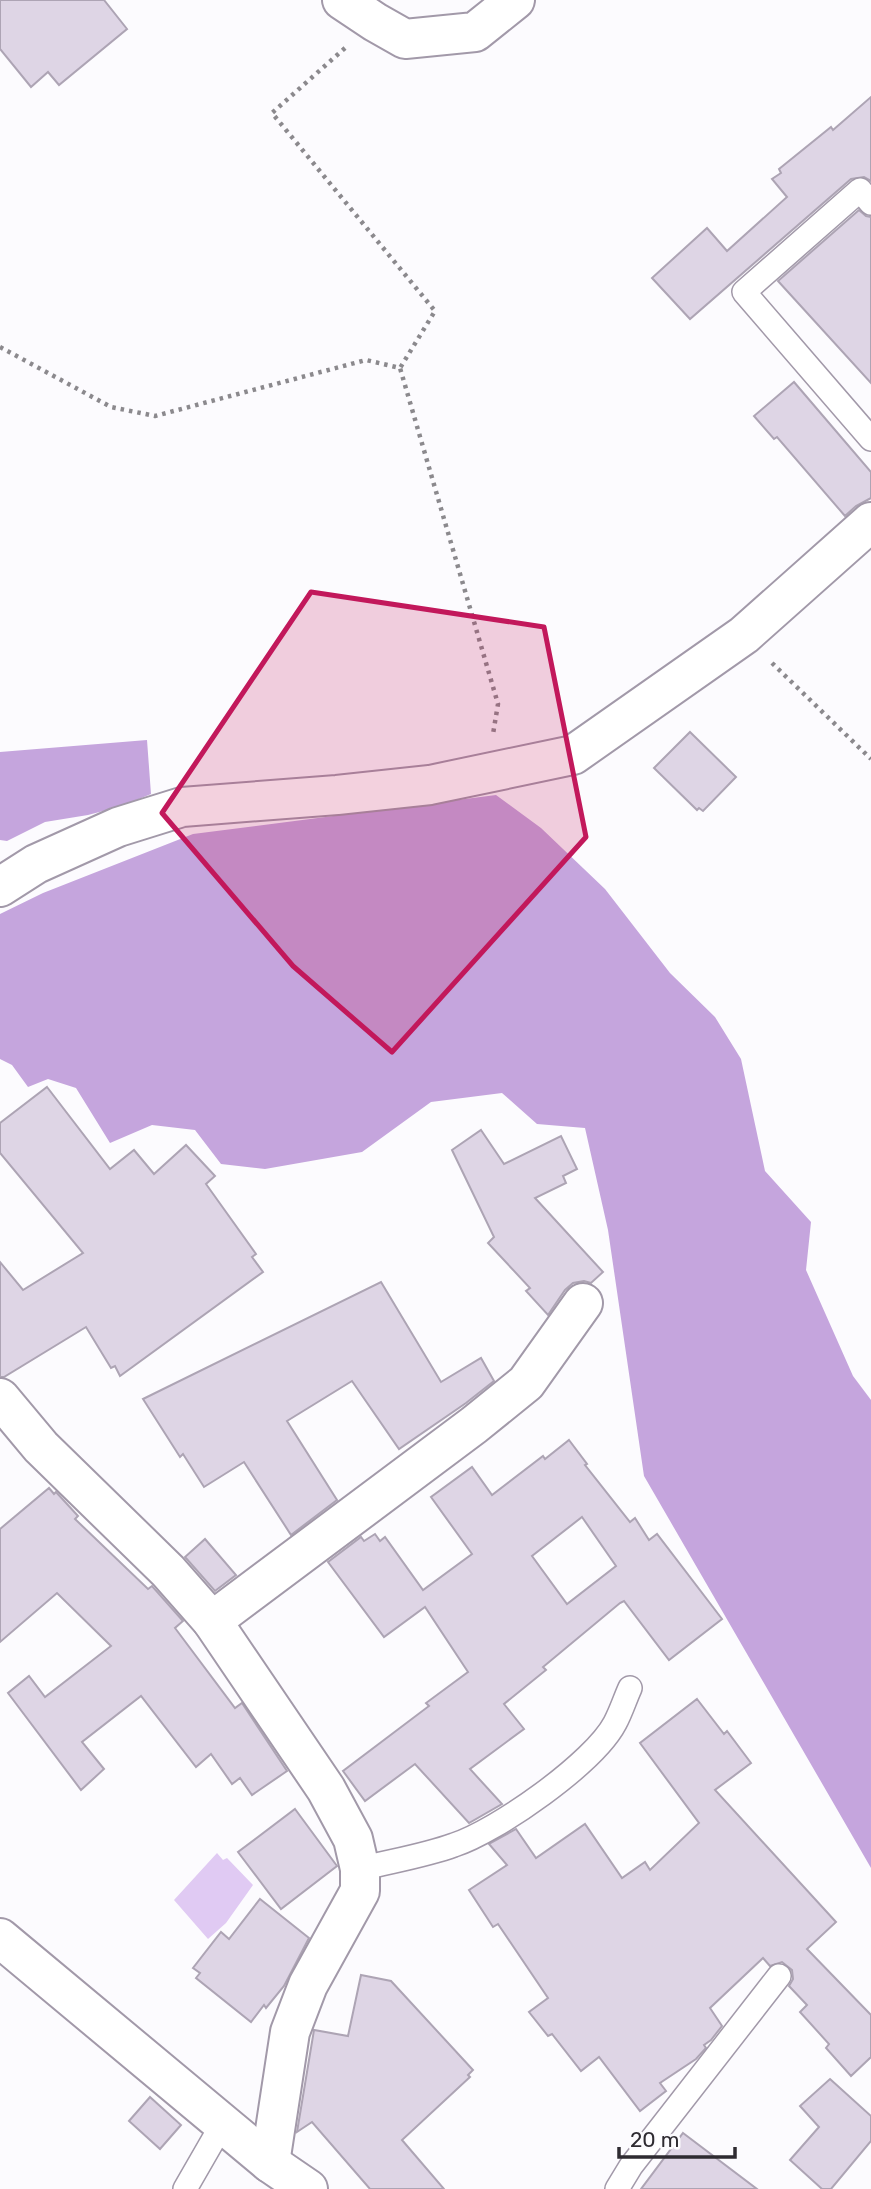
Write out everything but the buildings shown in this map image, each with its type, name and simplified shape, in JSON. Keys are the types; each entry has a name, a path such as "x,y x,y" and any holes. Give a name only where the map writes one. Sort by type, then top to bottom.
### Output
{"street":[{"path":"342,0 405,39 475,32 515,0"},
{"path":"0,887 36,864 118,827 182,807 430,785 573,755 744,635 871,522"},
{"path":"212,1621 526,1383 583,1303"},
{"path":"0,1398 41,1447 168,1572 212,1621 326,1789 353,1839 360,1869 360,1891 308,1985 290,2032 270,2163"},
{"path":"0,1938 270,2163 309,2189"}],"lane":[{"path":"871,203 860,190 744,292 871,439"},
{"path":"360,1869 454,1845 500,1823 527,1805 593,1751 615,1724 630,1688"},
{"path":"617,2189 631,2166 779,1976"},
{"path":"185,2189 223,2123"}],"path":[{"path":"374,22 272,113 435,311 400,368 498,704 486,772"},
{"path":"0,348 111,407 155,416 366,360 400,368"},
{"path":"744,635 871,759"}],"highlighted area":[{"path":"311,592 544,627 586,837 392,1052 293,966 162,813"}],"shaded area":[{"path":"147,740 151,794 122,806 88,815 45,822 7,841 0,840 0,752"},
{"path":"496,795 541,828 605,889 670,973 715,1017 741,1059 765,1171 811,1222 806,1270 853,1376 871,1400 871,1868 644,1476 608,1230 585,1128 537,1124 502,1093 431,1102 362,1152 265,1169 221,1164 195,1130 152,1125 110,1143 76,1088 48,1079 28,1087 12,1065 0,1059 0,914 43,893 193,834"},
{"path":"217,1853 223,1860 227,1858 253,1885 226,1923 208,1939 174,1900"}]}
